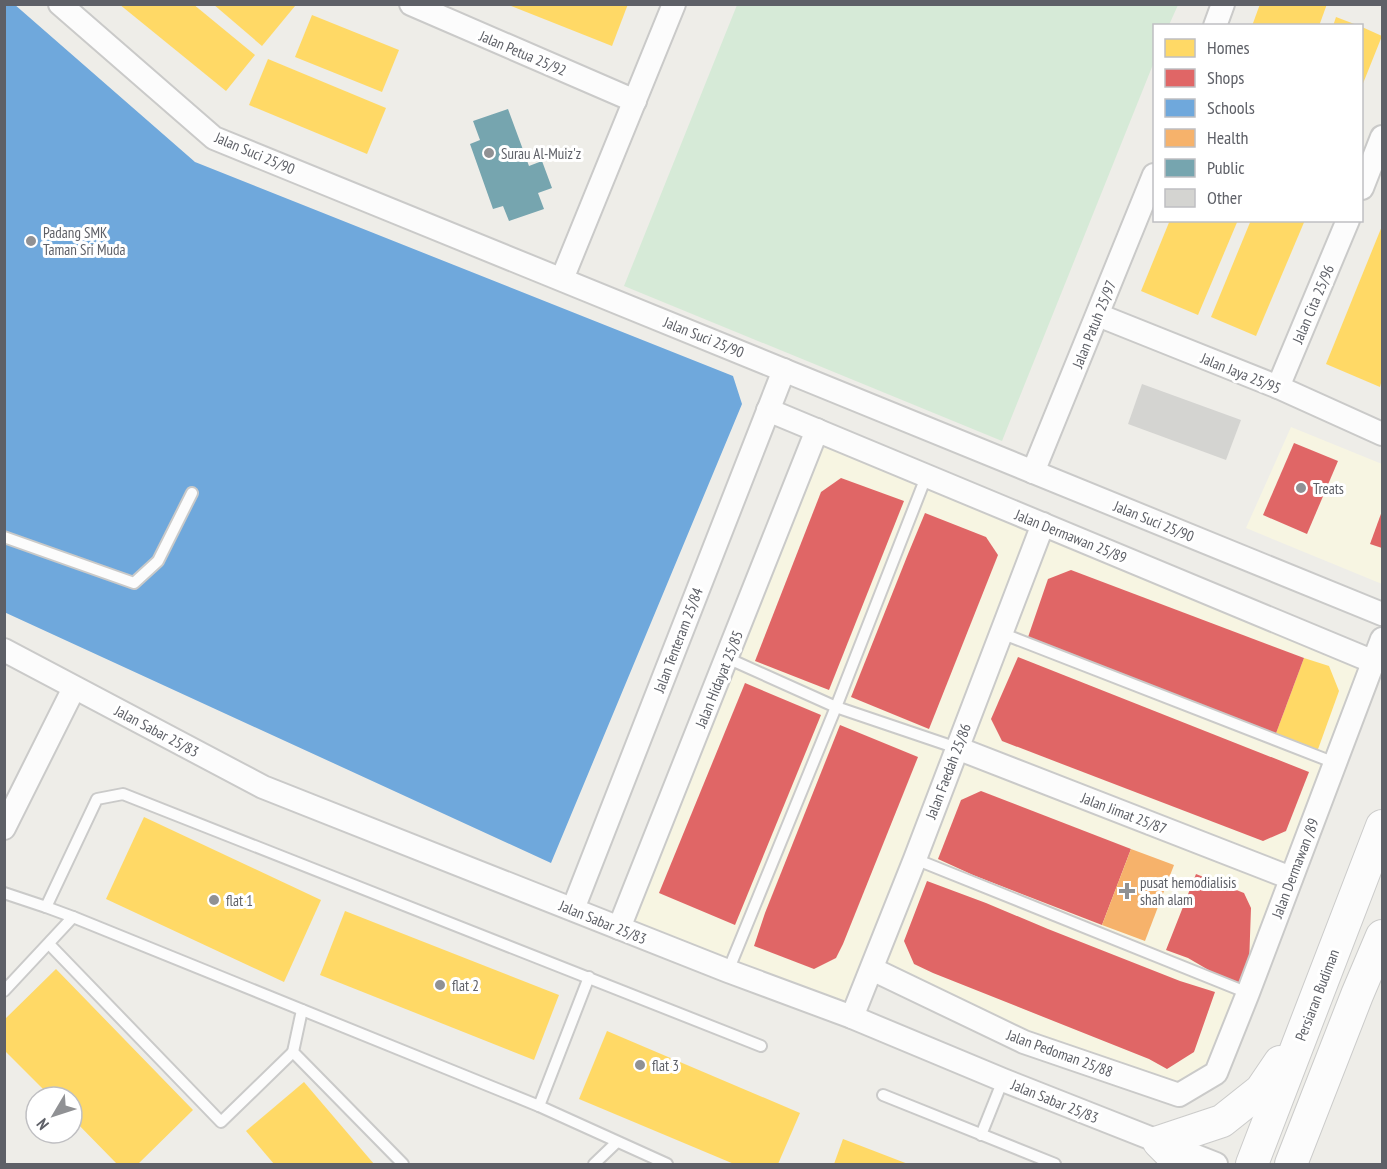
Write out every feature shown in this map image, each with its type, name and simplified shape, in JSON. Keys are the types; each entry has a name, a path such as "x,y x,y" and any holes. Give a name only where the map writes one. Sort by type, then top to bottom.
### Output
{"main road":[{"name":"Persiaran Budiman","path":"1252,1164 1383,826"},
{"path":"1274,1164 1357,995 1383,936"},
{"path":"1291,1164 1357,995"},
{"path":"1181,1164 1159,1142 1222,1121 1261,1090 1306,1022"}],"street":[{"name":"Jalan Petua 25/92","path":"411,4 635,101"},
{"path":"562,279 674,4"},
{"path":"1216,24 1223,4"},
{"name":"Jalan Suci 25/90","path":"68,7 214,138 1383,614"},
{"path":"1363,186 1383,138"},
{"name":"Jalan Patuh 25/97","path":"1033,472 1153,181"},
{"name":"Jalan Cita 25/96","path":"1278,387 1347,222"},
{"name":"Jalan Jaya 25/95","path":"1098,315 1278,387 1383,434"},
{"name":"Jalan Tenteram 25/84","path":"573,909 784,370"},
{"name":"Jalan Dermawan 25/89","path":"768,410 1374,662"},
{"name":"Jalan Hidayat 25/85","path":"619,928 817,430"},
{"name":"Jalan Faedah 25/86","path":"852,1017 1043,524"},
{"name":"Jalan Dermawan /89","path":"1216,1073 1383,639"},
{"name":"Jalan Sabar 25/83","path":"4,650 263,787 728,971 852,1017 1003,1080 1216,1164"},
{"path":"4,828 74,688"},
{"name":"Jalan Jimat 25/87","path":"957,748 1291,878"},
{"name":"Jalan Pedoman 25/88","path":"872,969 1024,1042 1179,1095 1216,1073"}],"lane":[{"path":"728,971 836,708 926,477"},
{"path":"4,537 134,583 158,561 192,494"},
{"path":"1001,633 1335,763"},
{"path":"727,658 836,708 957,748"},
{"path":"46,907 98,799 123,794 761,1046"},
{"path":"915,859 1248,993"},
{"path":"4,893 74,917 539,1106 667,1164"},
{"path":"4,991 74,917"},
{"path":"49,944 221,1122 293,1052 302,1010"},
{"path":"539,1106 589,977"},
{"path":"293,1052 403,1164"},
{"path":"981,1135 1003,1080"},
{"path":"883,1095 1055,1164"},
{"path":"599,1163 617,1142"}],"shaded area":[{"path":"1291,427 1382,464 1382,584 1246,528"},
{"path":"822,443 1362,667 1208,1066 1179,1084 1026,1032 869,955 846,1004 631,922"}],"green space":[{"path":"737,5 1178,5 1169,24 1153,24 1153,64 1002,441 624,286"}],"building: Homes":[{"path":"119,4 193,4 255,55 226,91"},
{"path":"213,4 294,4 295,6 262,46"},
{"path":"506,4 628,4 612,46"},
{"path":"1260,4 1327,4 1320,24 1253,24"},
{"path":"312,15 399,50 382,92 295,57"},
{"path":"1336,17 1354,24 1334,24"},
{"path":"1363,27 1382,36 1363,84"},
{"path":"268,59 386,108 367,154 249,105"},
{"path":"1169,222 1237,222 1198,315 1141,291"},
{"path":"1250,222 1304,222 1256,336 1211,317"},
{"path":"1382,226 1382,379 1380,387 1326,364"},
{"path":"1304,658 1329,666 1339,691 1317,752 1275,736"},
{"name":"flat 1","path":"144,817 321,900 284,982 106,899"},
{"name":"flat 2","path":"345,911 559,995 534,1060 320,975"},
{"path":"56,969 193,1110 138,1164 117,1164 84,1130 84,1085 39,1085 4,1050 4,1020"},
{"name":"flat 3","path":"607,1031 800,1113 778,1164 734,1164 579,1099"},
{"path":"304,1082 374,1164 274,1164 246,1131"},
{"path":"843,1139 908,1164 834,1164"}],"building: Shops":[{"name":"Treats","path":"1294,443 1338,461 1307,534 1263,515"},
{"path":"841,478 904,501 829,690 755,661 821,492"},
{"path":"1382,511 1382,548 1370,544"},
{"path":"925,513 986,537 998,555 929,729 851,697"},
{"path":"1071,570 1304,658 1275,736 1027,640 1048,579"},
{"path":"1018,657 1309,772 1286,831 1263,841 1002,741 991,719"},
{"path":"745,683 821,715 735,925 659,893"},
{"path":"840,725 918,757 843,944 836,958 814,969 754,946"},
{"path":"981,791 1131,849 1102,925 938,859 961,800"},
{"path":"1196,874 1244,893 1251,908 1248,993 1188,958 1166,950"},
{"path":"927,881 1180,981 1215,992 1194,1052 1167,1069 1149,1059 914,964 904,941"}],"building: Schools":[{"path":"4,4 14,4 195,162 733,376 742,404 551,863 4,612"}],"building: Health":[{"path":"1131,849 1174,865 1145,941 1102,925"}],"building: Public":[{"path":"508,109 529,166 542,161 552,188 538,193 544,209 509,221 503,206 493,209 470,144 480,140 473,121"}],"building: Other":[{"path":"1142,384 1241,420 1226,460 1128,424"}],"place":[{"name":"Surau Al-Muiz'z","path":"489,153"},
{"name":"Padang SMK Taman Sri Muda","path":"31,241"},
{"name":"Treats","path":"1301,488"},
{"name":"pusat hemodialisis shah alam","path":"1127,891"},
{"name":"flat 1","path":"214,900"},
{"name":"flat 2","path":"440,985"},
{"name":"flat 3","path":"640,1065"}]}
